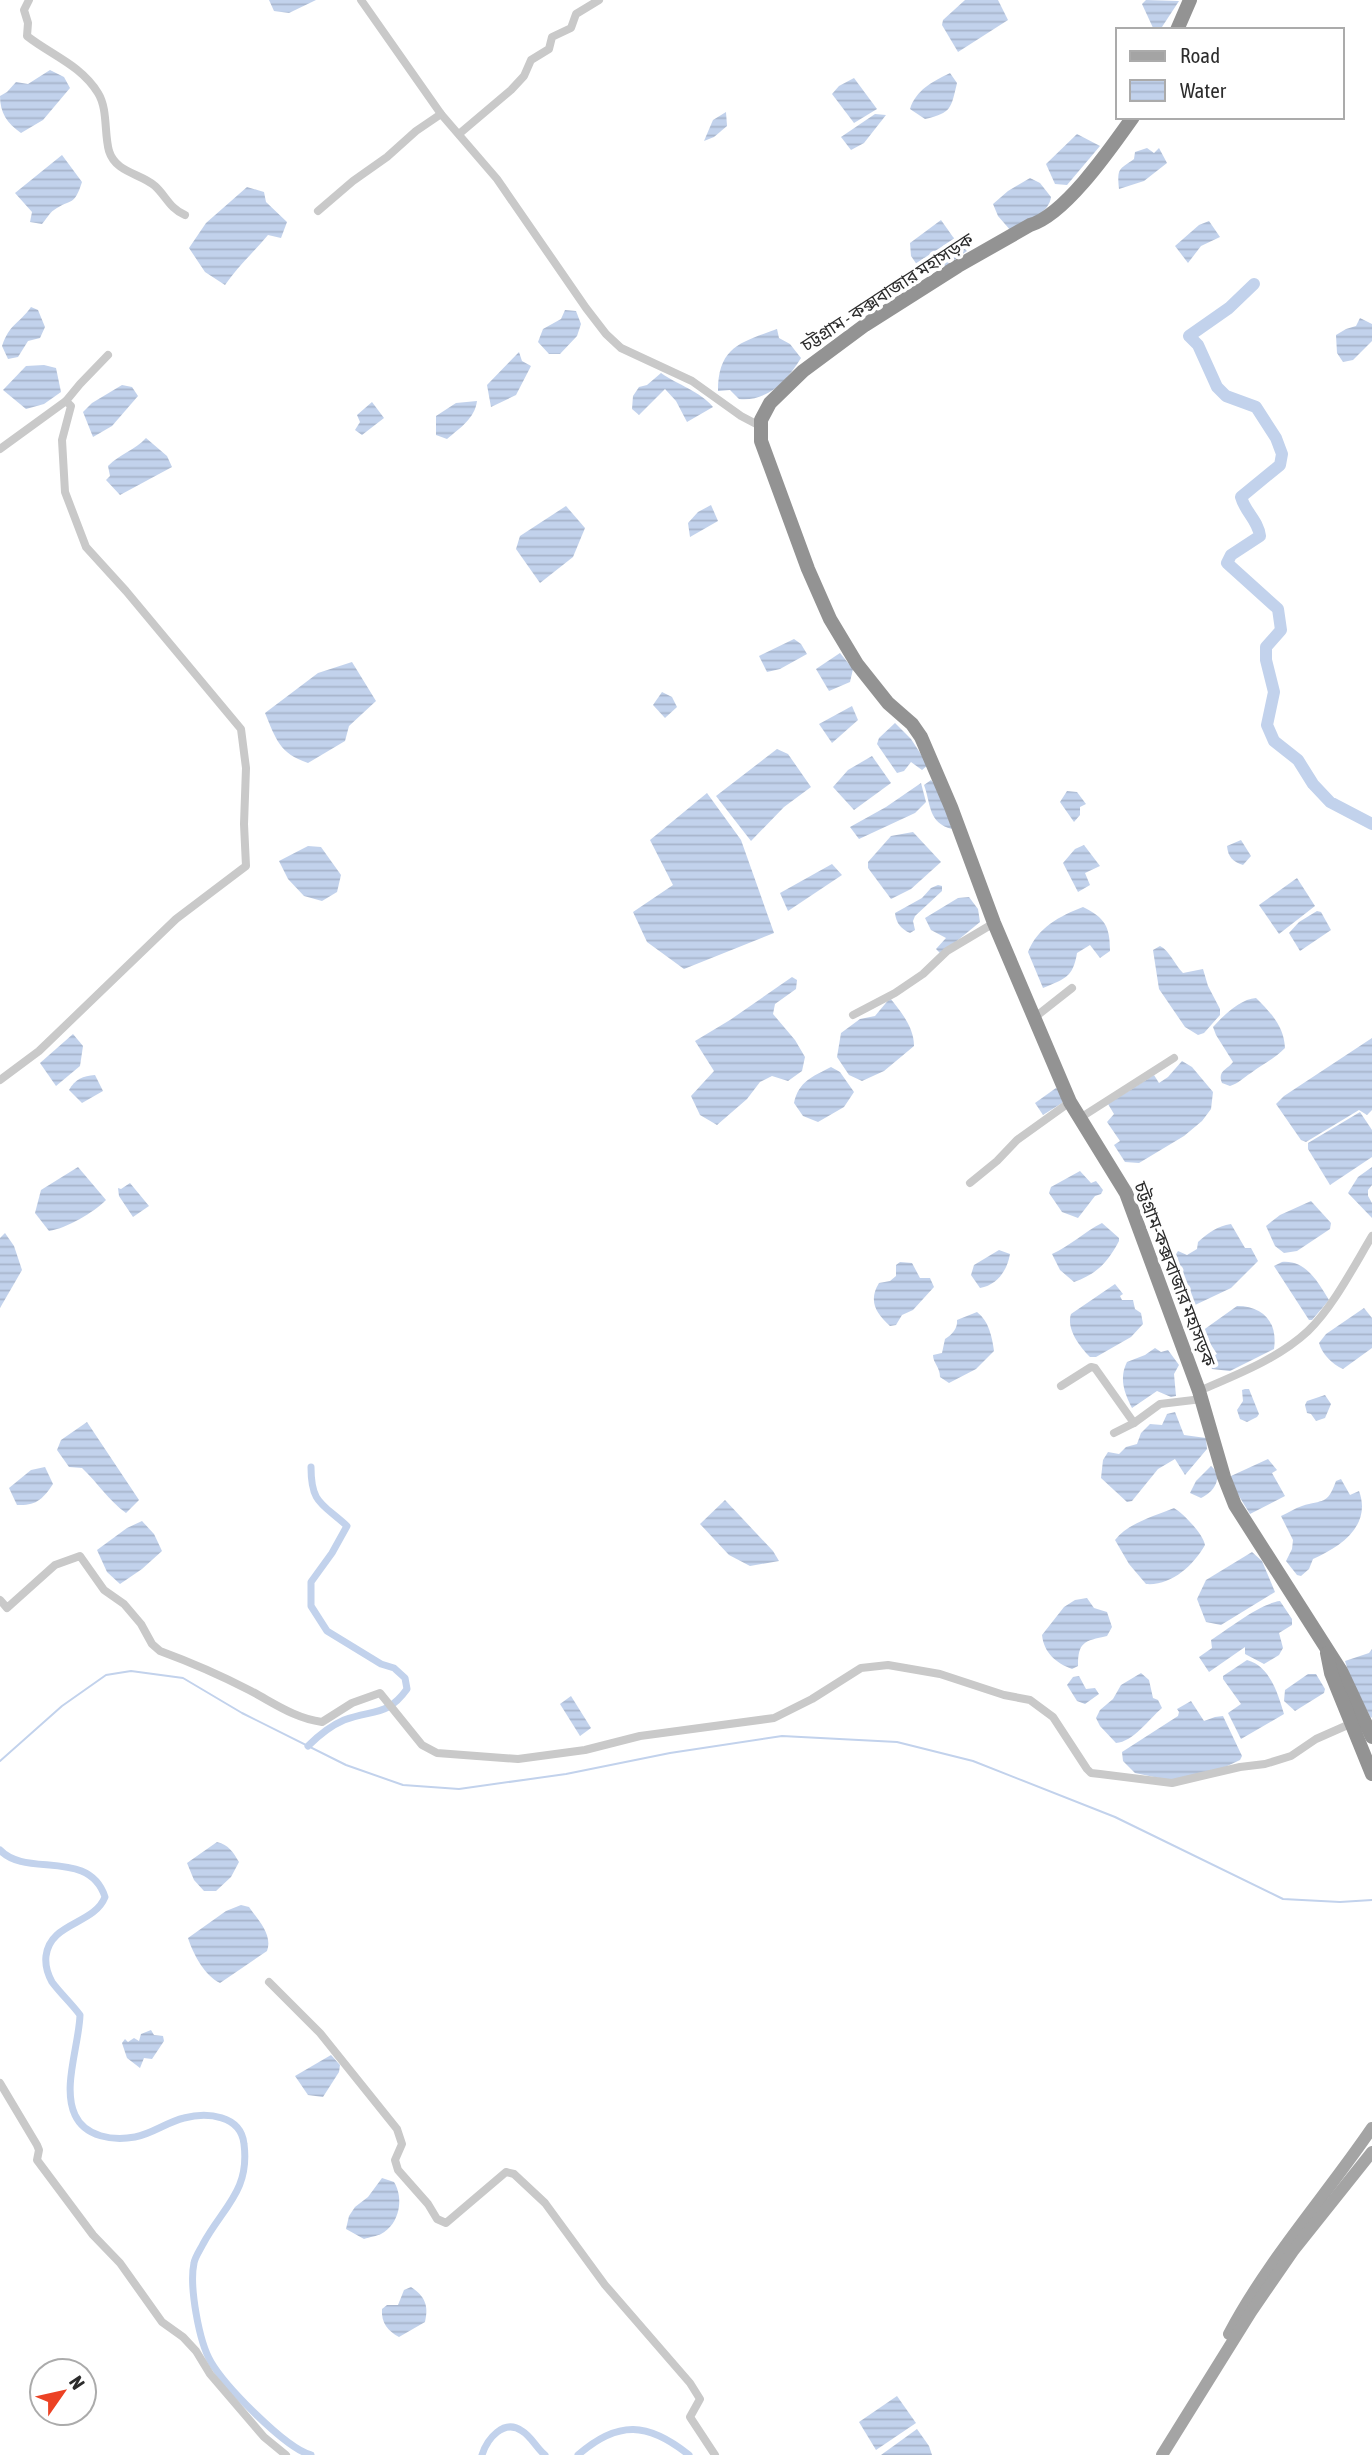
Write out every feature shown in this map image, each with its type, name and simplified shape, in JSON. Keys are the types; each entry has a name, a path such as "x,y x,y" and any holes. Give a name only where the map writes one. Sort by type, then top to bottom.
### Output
{"highway":[{"path":"1178,28 1190,0"},
{"name":"চট্টগ্রাম - কক্সবাজার মহাসড়ক","path":"761,426 764,412 770,403 824,354 958,266 1021,230 1041,222 1068,199 1131,119"},
{"name":"চট্টগ্রাম-কক্সবাজার মহাসড়ক","path":"761,426 761,441 768,461 808,569 830,619 857,664 888,703 912,724 920,737 951,807 994,923 1070,1102 1126,1193 1200,1395 1235,1505 1341,1671 1367,1740 1372,1774"},
{"name":"চট্টগ্রাম-কক্সবাজার মহাসড়ক","path":"1326,1648 1331,1673 1350,1724 1367,1740"}],"main road":[{"path":"1214,2369 1244,2305 1372,2128"},
{"path":"1162,2455 1251,2312 1293,2252 1372,2152"}],"street":[{"path":"29,0 24,10 27,14 27,36 78,69 98,93 110,153 118,165 153,185 167,202 185,215"},
{"path":"361,0 441,114 497,180 606,334 621,348 692,381 741,416 761,426"},
{"path":"459,134 511,90 524,76 531,60 549,49 552,37 571,28 576,13 599,0"},
{"path":"318,211 416,131 441,114"},
{"path":"0,449 66,401 108,355"},
{"path":"0,1080 39,1051 177,919 246,866 246,768 241,729 86,547 65,492 62,440 71,406 66,401"},
{"path":"853,1015 895,993 923,974 947,951 994,923"},
{"path":"1034,1018 1072,988"},
{"path":"1080,1118 1174,1058"},
{"path":"970,1183 1017,1140 1070,1102"},
{"path":"1114,1433 1134,1423 1160,1404 1200,1395 1267,1359 1309,1330 1324,1312 1372,1237"},
{"path":"1061,1386 1091,1367 1095,1368 1134,1423"},
{"path":"0,1600 7,1608 55,1565 80,1556 104,1590 124,1604 160,1651 223,1677 281,1710 310,1721 322,1723 352,1703 380,1693 422,1745 437,1753 518,1759 552,1755 640,1736 774,1718 861,1668 875,1665 940,1674 1004,1695 1030,1700 1054,1717 1091,1773 1172,1783 1240,1767 1265,1765 1291,1755 1350,1724"},
{"path":"269,1982 320,2033 397,2129 402,2144 395,2160 398,2170 428,2204 436,2219 446,2222 506,2172 514,2174 545,2203 604,2285 690,2383 700,2399 690,2417 715,2455"},
{"path":"0,2083 37,2145 37,2160 61,2195 120,2263 163,2322 196,2351 210,2374 264,2437 286,2455"}],"water":[{"path":"269,0 316,0 289,13 274,11"},
{"path":"965,0 998,0 1008,20 958,52 942,25 943,20"},
{"path":"1146,0 1179,1 1161,28 1153,28 1142,4"},
{"path":"50,70 64,77 70,88 43,120 21,133 5,117 0,96 16,82 28,84"},
{"path":"950,73 957,83 951,104 945,112 925,119 910,109 921,92 931,83"},
{"path":"854,78 877,109 854,123 832,94 839,86"},
{"path":"726,112 727,126 714,137 704,141 713,120"},
{"path":"875,114 886,115 864,143 851,150 841,137"},
{"path":"1077,134 1100,146 1067,185 1055,184 1046,164"},
{"path":"1147,148 1154,153 1159,148 1167,163 1144,181 1119,189 1120,170 1134,159 1135,152"},
{"path":"62,155 82,182 79,190 74,199 52,211 42,224 30,222 32,212 15,193"},
{"path":"1030,178 1040,183 1051,197 1049,203 1036,217 1011,231 998,216 993,204"},
{"path":"247,187 264,192 266,202 287,222 281,238 268,235 225,285 205,272 189,248 206,223"},
{"path":"941,220 967,251 946,266 922,272 911,256 910,243"},
{"path":"1209,221 1220,237 1201,246 1188,263 1175,246 1199,225"},
{"path":"31,307 38,310 45,327 40,338 28,341 18,357 8,359 2,346 5,338"},
{"path":"565,310 576,311 581,324 577,336 560,354 549,354 538,342 543,329 561,319"},
{"path":"1360,318 1372,324 1372,341 1353,360 1343,362 1337,353 1336,335 1356,326"},
{"path":"777,329 779,338 790,344 801,358 783,382 759,397 749,399 739,399 730,390 718,391 722,364 727,355 743,342"},
{"path":"519,352 522,361 531,366 516,395 491,407 487,385"},
{"path":"44,365 56,368 61,392 44,404 26,409 3,390 26,366"},
{"path":"661,373 695,392 713,407 687,422 676,401 665,389 639,415 632,409 633,396 639,387 647,385"},
{"path":"122,385 132,387 138,396 112,426 93,437 83,412 92,403"},
{"path":"477,401 470,418 457,431 447,439 436,435 436,416 456,403"},
{"path":"372,402 384,418 362,435 355,430 360,422 357,415"},
{"path":"146,438 167,456 172,467 120,495 106,480 110,476 108,466"},
{"path":"711,505 718,521 690,537 688,523 698,512"},
{"path":"566,506 585,528 573,557 540,583 516,549 520,536"},
{"path":"794,639 807,654 780,669 767,672 759,656"},
{"path":"840,653 853,669 850,682 829,691 816,669"},
{"path":"352,662 376,701 349,726 345,741 308,763 291,755 276,738 265,713 318,673"},
{"path":"662,692 672,697 677,707 665,718 653,705"},
{"path":"852,706 858,720 832,743 819,724"},
{"path":"895,723 911,739 928,765 922,770 911,762 904,771 897,773 877,744 879,738"},
{"path":"777,749 788,754 811,787 784,807 751,841 716,796"},
{"path":"872,756 891,783 854,810 833,787 848,770"},
{"path":"931,780 938,788 952,829 934,817 924,785"},
{"path":"921,783 926,802 915,813 859,839 850,827"},
{"path":"1067,791 1077,792 1086,804 1080,807 1080,815 1074,822 1060,802"},
{"path":"707,793 741,840 774,933 684,969 647,942 633,912 673,885 650,840"},
{"path":"913,832 941,862 911,889 891,899 868,868 868,862 891,836"},
{"path":"1241,840 1251,856 1243,865 1232,858 1227,846"},
{"path":"1084,845 1100,866 1085,873 1090,885 1078,892 1063,863 1075,849"},
{"path":"308,846 321,847 341,875 337,892 322,901 304,896 288,879 279,861"},
{"path":"832,864 842,875 788,911 780,893"},
{"path":"1297,878 1315,906 1279,934 1259,905"},
{"path":"938,885 942,886 942,891 915,916 915,930 910,933 904,930 895,913 922,898"},
{"path":"969,897 978,909 980,922 941,954 936,949 946,938 931,930 925,918 958,898"},
{"path":"1083,907 1097,915 1105,924 1110,951 1100,958 1090,945 1077,953 1070,973 1043,988 1028,952 1032,943 1051,923"},
{"path":"1317,911 1321,912 1331,930 1300,951 1289,933 1299,922"},
{"path":"1160,946 1183,973 1203,969 1220,1009 1220,1015 1204,1033 1198,1035 1185,1027 1159,989 1153,950"},
{"path":"792,977 797,980 796,989 775,1004 773,1014 795,1040 805,1057 802,1071 788,1081 772,1076 760,1082 747,1099 717,1125 700,1115 691,1096 714,1071 695,1041"},
{"path":"890,998 909,1026 914,1046 884,1071 862,1081 849,1075 837,1057 841,1033 860,1019 875,1016"},
{"path":"1256,998 1279,1026 1285,1048 1230,1086 1222,1083 1221,1076 1233,1062 1213,1027 1238,1005"},
{"path":"73,1034 83,1046 80,1066 56,1086 40,1063"},
{"path":"1372,1038 1372,1110 1367,1115 1359,1110 1306,1142 1301,1140 1276,1104"},
{"path":"1182,1061 1192,1067 1213,1092 1211,1109 1202,1121 1184,1136 1139,1163 1125,1162 1114,1145 1120,1141 1107,1122 1114,1114 1108,1104 1154,1075 1159,1083"},
{"path":"831,1067 840,1072 854,1092 844,1107 818,1122 803,1116 794,1103 803,1085"},
{"path":"95,1075 103,1091 82,1103 69,1090 80,1079"},
{"path":"1056,1088 1060,1090 1062,1103 1043,1115 1035,1103"},
{"path":"1360,1112 1372,1130 1372,1157 1330,1185 1308,1149 1308,1143"},
{"path":"78,1167 106,1200 79,1219 49,1231 35,1213 41,1190"},
{"path":"1372,1167 1372,1185 1368,1196 1372,1203 1372,1218 1348,1193 1358,1177"},
{"path":"1080,1171 1091,1183 1096,1181 1103,1190 1078,1218 1062,1212 1049,1193 1051,1187"},
{"path":"130,1183 149,1206 133,1217 119,1196 118,1188"},
{"path":"1311,1201 1331,1223 1330,1229 1297,1251 1284,1253 1275,1246 1266,1226 1280,1215"},
{"path":"1102,1223 1119,1241 1101,1266 1074,1282 1060,1270 1052,1254"},
{"path":"1231,1224 1245,1248 1251,1248 1258,1261 1231,1288 1195,1305 1168,1267 1178,1251 1187,1255 1197,1249 1198,1242 1209,1233"},
{"path":"5,1233 14,1246 22,1270 0,1308 0,1238"},
{"path":"999,1250 1010,1254 1006,1266 996,1280 980,1288 971,1275 974,1265"},
{"path":"900,1262 912,1263 920,1278 930,1278 934,1287 913,1310 902,1315 896,1325 890,1326 877,1311 874,1295 879,1283 890,1281 896,1276 896,1265"},
{"path":"1282,1262 1305,1268 1329,1300 1312,1320 1309,1320 1274,1266"},
{"path":"1115,1284 1123,1294 1120,1296 1122,1300 1133,1300 1135,1309 1141,1313 1143,1324 1131,1337 1096,1357 1090,1357 1072,1332 1071,1314"},
{"path":"1237,1306 1254,1309 1267,1317 1274,1331 1274,1349 1230,1371 1212,1369 1208,1359 1217,1354 1202,1331"},
{"path":"1364,1308 1372,1318 1372,1348 1343,1369 1328,1358 1319,1343 1326,1334"},
{"path":"977,1312 987,1325 994,1351 976,1369 949,1383 940,1377 933,1355 942,1353 945,1339 954,1331 957,1320"},
{"path":"1155,1348 1161,1352 1168,1350 1179,1365 1174,1374 1176,1396 1171,1397 1157,1391 1132,1408 1124,1385 1123,1374 1127,1362"},
{"path":"1249,1389 1259,1414 1247,1422 1240,1419 1237,1410 1243,1401 1242,1390"},
{"path":"1325,1395 1331,1404 1325,1418 1316,1421 1307,1413 1305,1405 1307,1401"},
{"path":"1175,1412 1184,1435 1206,1438 1207,1449 1185,1475 1175,1459 1158,1469 1132,1501 1127,1502 1101,1478 1103,1460 1108,1452 1119,1454 1126,1447 1137,1444 1141,1433 1150,1424 1162,1425 1167,1414"},
{"path":"87,1422 139,1500 126,1513 82,1468 69,1467 57,1450 61,1440"},
{"path":"1268,1459 1277,1470 1272,1473 1285,1496 1250,1514 1234,1488 1231,1476"},
{"path":"1211,1466 1217,1479 1210,1492 1201,1498 1190,1493 1196,1481"},
{"path":"45,1467 53,1484 42,1498 34,1503 17,1505 9,1488 31,1470"},
{"path":"1341,1479 1350,1495 1359,1491 1362,1503 1357,1525 1343,1541 1313,1559 1309,1569 1301,1576 1297,1575 1286,1561 1293,1540 1281,1516 1299,1507 1324,1500 1336,1481"},
{"path":"725,1500 773,1551 779,1561 750,1566 729,1555 700,1524"},
{"path":"1174,1508 1201,1535 1205,1545 1180,1573 1164,1582 1146,1584 1129,1564 1115,1540 1134,1525"},
{"path":"142,1521 154,1534 162,1551 120,1584 107,1572 97,1550 127,1528"},
{"path":"1252,1552 1262,1561 1275,1592 1221,1625 1206,1622 1197,1599 1206,1580"},
{"path":"1087,1598 1094,1608 1107,1612 1112,1627 1107,1636 1088,1641 1081,1647 1078,1666 1072,1669 1052,1657 1045,1647 1042,1635 1064,1607 1075,1600"},
{"path":"1280,1601 1292,1619 1292,1625 1279,1633 1283,1648 1279,1655 1264,1664 1245,1654 1245,1647 1209,1672 1199,1657 1212,1648 1211,1640 1254,1611"},
{"path":"1372,1649 1371,1718 1345,1661 1369,1653"},
{"path":"1247,1660 1255,1663 1267,1674 1284,1714 1241,1739 1228,1713 1241,1704 1223,1676"},
{"path":"1141,1673 1149,1680 1153,1698 1158,1700 1162,1708 1129,1739 1116,1743 1096,1718 1121,1685"},
{"path":"1308,1674 1316,1674 1325,1689 1324,1693 1295,1711 1284,1701 1285,1690"},
{"path":"1079,1676 1086,1689 1095,1688 1099,1694 1085,1704 1077,1701 1067,1685 1073,1677"},
{"path":"571,1696 591,1728 580,1736 560,1704"},
{"path":"1191,1701 1204,1721 1223,1716 1242,1756 1240,1760 1223,1768 1173,1781 1135,1773 1123,1761 1122,1752 1178,1716 1177,1709"},
{"path":"217,1842 228,1847 239,1862 231,1877 216,1891 204,1891 194,1880 187,1863"},
{"path":"241,1905 249,1907 264,1928 268,1939 267,1951 220,1983 200,1964 188,1938 226,1911"},
{"path":"151,2030 154,2035 163,2036 164,2041 152,2059 144,2058 140,2068 127,2058 122,2043 125,2039 128,2042 134,2038 139,2041 141,2034"},
{"path":"331,2055 340,2065 339,2072 323,2097 308,2095 295,2076"},
{"path":"382,2178 394,2182 397,2188 399,2203 396,2217 387,2230 364,2239 346,2229 349,2216"},
{"path":"411,2287 425,2302 425,2322 399,2337 386,2326 382,2309 387,2305 398,2305 404,2290"},
{"path":"897,2396 916,2423 876,2450 859,2422"},
{"path":"917,2429 932,2455 881,2455"}],"waterway":[{"path":"1254,284 1229,308 1189,336 1198,345 1217,387 1226,396 1256,407 1276,438 1282,454 1280,465 1241,497 1257,525 1260,536 1231,555 1227,563 1278,609 1281,630 1266,647 1266,660 1274,692 1267,725 1274,741 1298,760 1313,784 1330,802 1372,824"},
{"path":"308,1746 339,1722 379,1711 393,1704 407,1689 405,1678 394,1668 381,1664 327,1631 311,1606 311,1582 347,1526 316,1496 311,1467"},
{"path":"0,1761 62,1706 106,1675 131,1671 183,1678 242,1713 346,1765 403,1785 459,1789 566,1774 670,1753 782,1736 897,1742 973,1761 1115,1817 1283,1899 1340,1902 1372,1900"},
{"path":"0,1850 11,1858 25,1862 72,1868 86,1873 97,1882 105,1897 92,1913 55,1936 46,1956 52,1982 80,2015 70,2092 71,2104 80,2122 100,2136 127,2138 184,2118 203,2115 230,2121 242,2134 245,2160 239,2187 194,2263 194,2299 199,2328 211,2362 229,2386 256,2415 286,2441 311,2455"},
{"path":"482,2455 492,2437 509,2427 525,2433 545,2455"},
{"path":"578,2455 606,2436 633,2430 660,2436 689,2455"}]}
